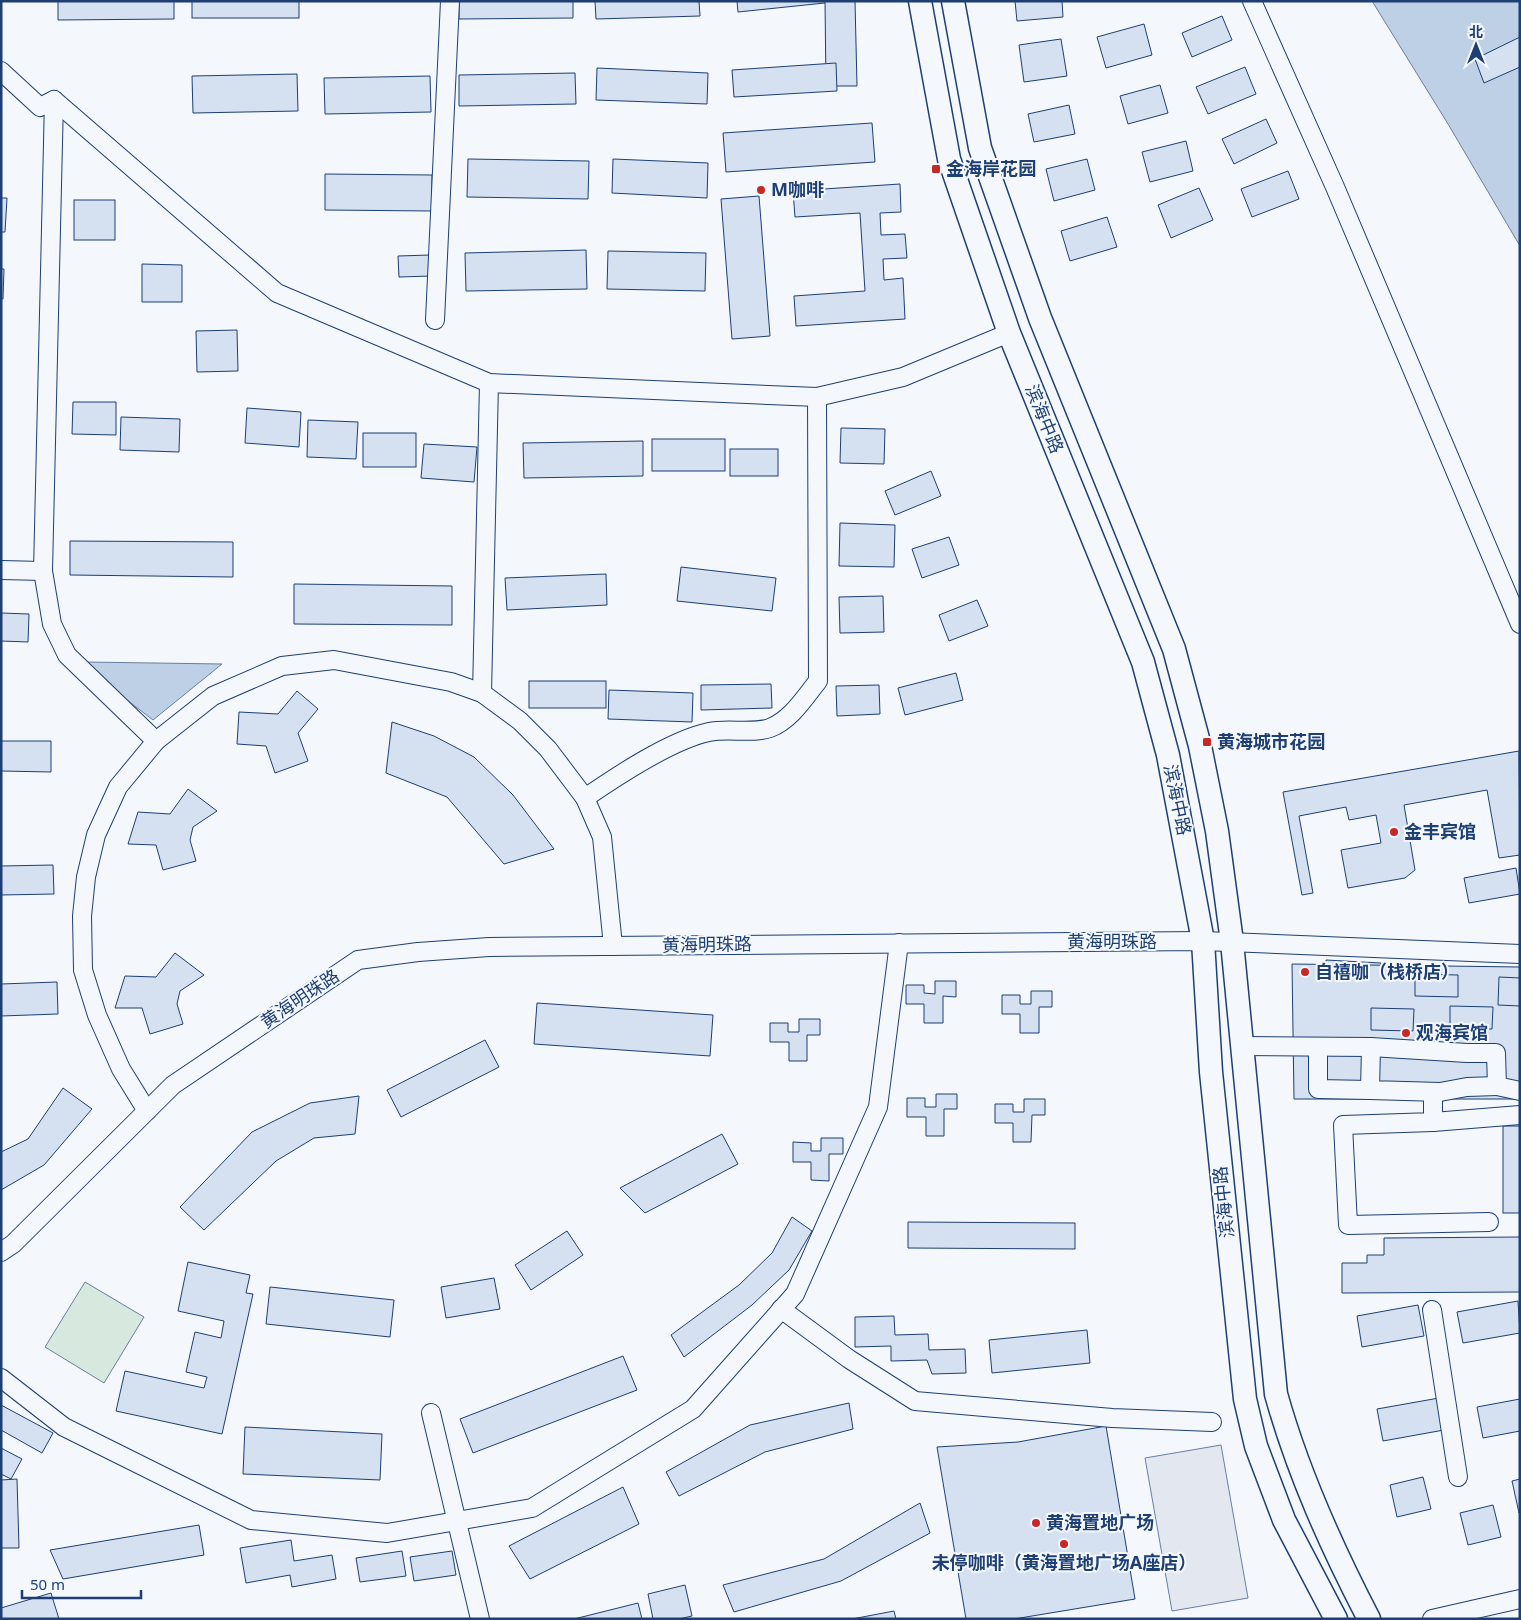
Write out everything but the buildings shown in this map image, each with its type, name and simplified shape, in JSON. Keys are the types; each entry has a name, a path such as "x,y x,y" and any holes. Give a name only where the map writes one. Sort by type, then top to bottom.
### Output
{"main road":[{"name":"滨海中路","path":"920,1 949,158 1010,333 1143,662 1170,765 1203,941 1210,1072 1245,1399 1256,1446 1284,1520 1336,1619"},
{"name":"滨海中路","path":"954,1 980,148 1040,318 1174,649 1200,746 1215,822 1232,942 1276,1394 1288,1436 1314,1504 1340,1564 1369,1619"}],"street":[{"path":"435,320 450,1"},
{"path":"1252,1 1335,187 1520,624"},
{"path":"1,70 40,107 54,100"},
{"path":"54,100 277,293 490,383 817,397 903,377 1010,333"},
{"path":"54,100 43,571 52,624 67,655 156,741"},
{"path":"482,693 490,383"},
{"path":"586,798 621,773 675,745 709,732 770,728 791,714 818,681 817,397"},
{"path":"1,570 43,571"},
{"path":"147,1111 121,1069 97,1015 83,970 82,916 86,878 96,835 118,787 156,741 213,696 282,666 334,660 451,682 482,693 520,721 541,742 586,798 602,837 613,946"},
{"name":"黄海明珠路","path":"1,1252 13,1244 173,1085 358,960 418,952 489,947 1203,941 1520,954"},
{"path":"1,1378 64,1427 251,1520 387,1533 532,1508 693,1409 794,1294 878,1107 899,943"},
{"path":"1241,1046 1371,1047 1467,1054 1496,1053 1497,1086"},
{"path":"1318,1047 1318,1089 1433,1092 1467,1087 1497,1086 1520,1091"},
{"path":"1370,1090 1371,1047"},
{"path":"1433,1092 1433,1122"},
{"path":"1489,1222 1348,1225 1343,1125 1433,1122 1520,1115"},
{"path":"781,1310 849,1359 915,1402 1112,1418 1212,1422"},
{"path":"1432,1310 1458,1477"},
{"path":"431,1413 480,1619"},
{"path":"1432,1619 1520,1598"}],"shaded area":[{"path":"85,1282 144,1317 104,1383 45,1347"},
{"path":"1221,1445 1248,1598 1172,1611 1145,1458"}],"water":[{"path":"1372,1 1520,1 1520,246 1448,124"},
{"path":"86,662 222,664 153,720 89,671"}],"place":[{"name":"金海岸花园","path":"936,169"},
{"name":"M咖啡","path":"761,190"},
{"name":"黄海城市花园","path":"1207,742"},
{"name":"金丰宾馆","path":"1394,832"},
{"name":"自禧咖（栈桥店）","path":"1305,972"},
{"name":"观海宾馆","path":"1406,1033"},
{"name":"黄海置地广场","path":"1036,1523"},
{"name":"未停咖啡（黄海置地广场A座店）","path":"1064,1544"}]}
